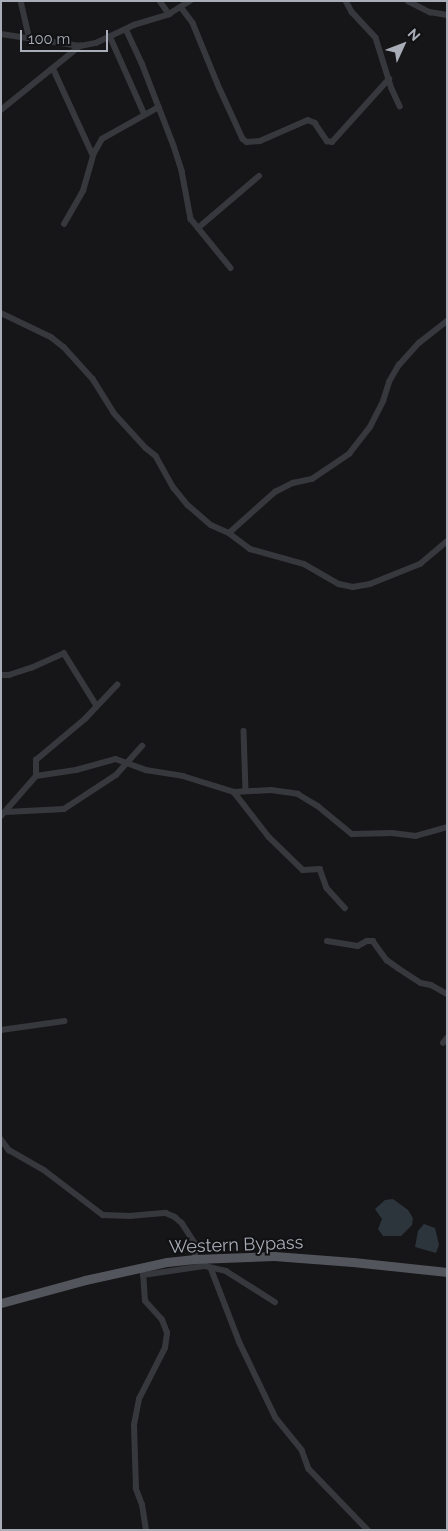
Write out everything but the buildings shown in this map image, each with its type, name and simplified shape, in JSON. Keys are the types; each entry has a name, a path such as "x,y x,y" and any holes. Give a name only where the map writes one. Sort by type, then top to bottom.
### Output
{"main road":[{"name":"Western Bypass","path":"1,1303 85,1280 167,1262 195,1259 274,1256 447,1272"}],"street":[{"path":"21,1 30,39"},
{"path":"160,1 169,14"},
{"path":"1,34 80,46 96,43 169,14 190,1"},
{"path":"346,1 352,12 376,38 400,106"},
{"path":"408,1 430,12 447,14"},
{"path":"181,7 193,23 220,89 243,139 247,142 260,141 308,120 315,124 326,141 332,142 390,79"},
{"path":"126,30 159,106 182,171 191,219 231,268"},
{"path":"110,36 145,115"},
{"path":"1,110 80,46"},
{"path":"53,68 93,155"},
{"path":"64,224 84,191 93,155 102,139 159,106"},
{"path":"198,228 259,176"},
{"path":"1,313 51,337 64,347 93,379 114,413 146,448 156,456 174,488 188,505 211,525 229,533 250,549 304,564 345,586 370,584 420,564 447,541"},
{"path":"229,533 274,492 293,483 312,479 349,454 370,427 383,401 389,382 399,365 419,342 447,321"},
{"path":"438,549 447,549"},
{"path":"1,675 9,675 31,668 64,653 97,706"},
{"path":"36,776 36,760 84,720 117,685"},
{"path":"244,731 246,791"},
{"path":"3,814 64,809 104,785 129,762 142,746"},
{"path":"3,814 36,776 76,770 116,759 129,762 146,770 183,776 234,792 271,790 298,794 318,806 352,834 392,833 416,836 447,827"},
{"path":"234,792 268,837 303,870 320,869 327,888 345,908"},
{"path":"328,940 358,946 367,941 373,941 387,960 398,968 421,983 431,985 447,994"},
{"path":"1,1030 64,1022"},
{"path":"1,1139 9,1150 44,1170 103,1214 166,1213 175,1217 182,1223 196,1246 195,1259"},
{"path":"146,1530 142,1505 136,1489 134,1425 139,1399 165,1348 167,1334 162,1320 145,1302 142,1276 167,1270 211,1268 226,1271 275,1302"},
{"path":"211,1268 240,1343 276,1418 302,1450 309,1469 368,1530"}],"shaded area":[{"path":"393,1199 408,1210 413,1218 412,1225 401,1236 383,1236 378,1229 382,1219 375,1209 385,1200"},
{"path":"424,1224 435,1228 439,1245 436,1253 415,1247 418,1231"}]}
